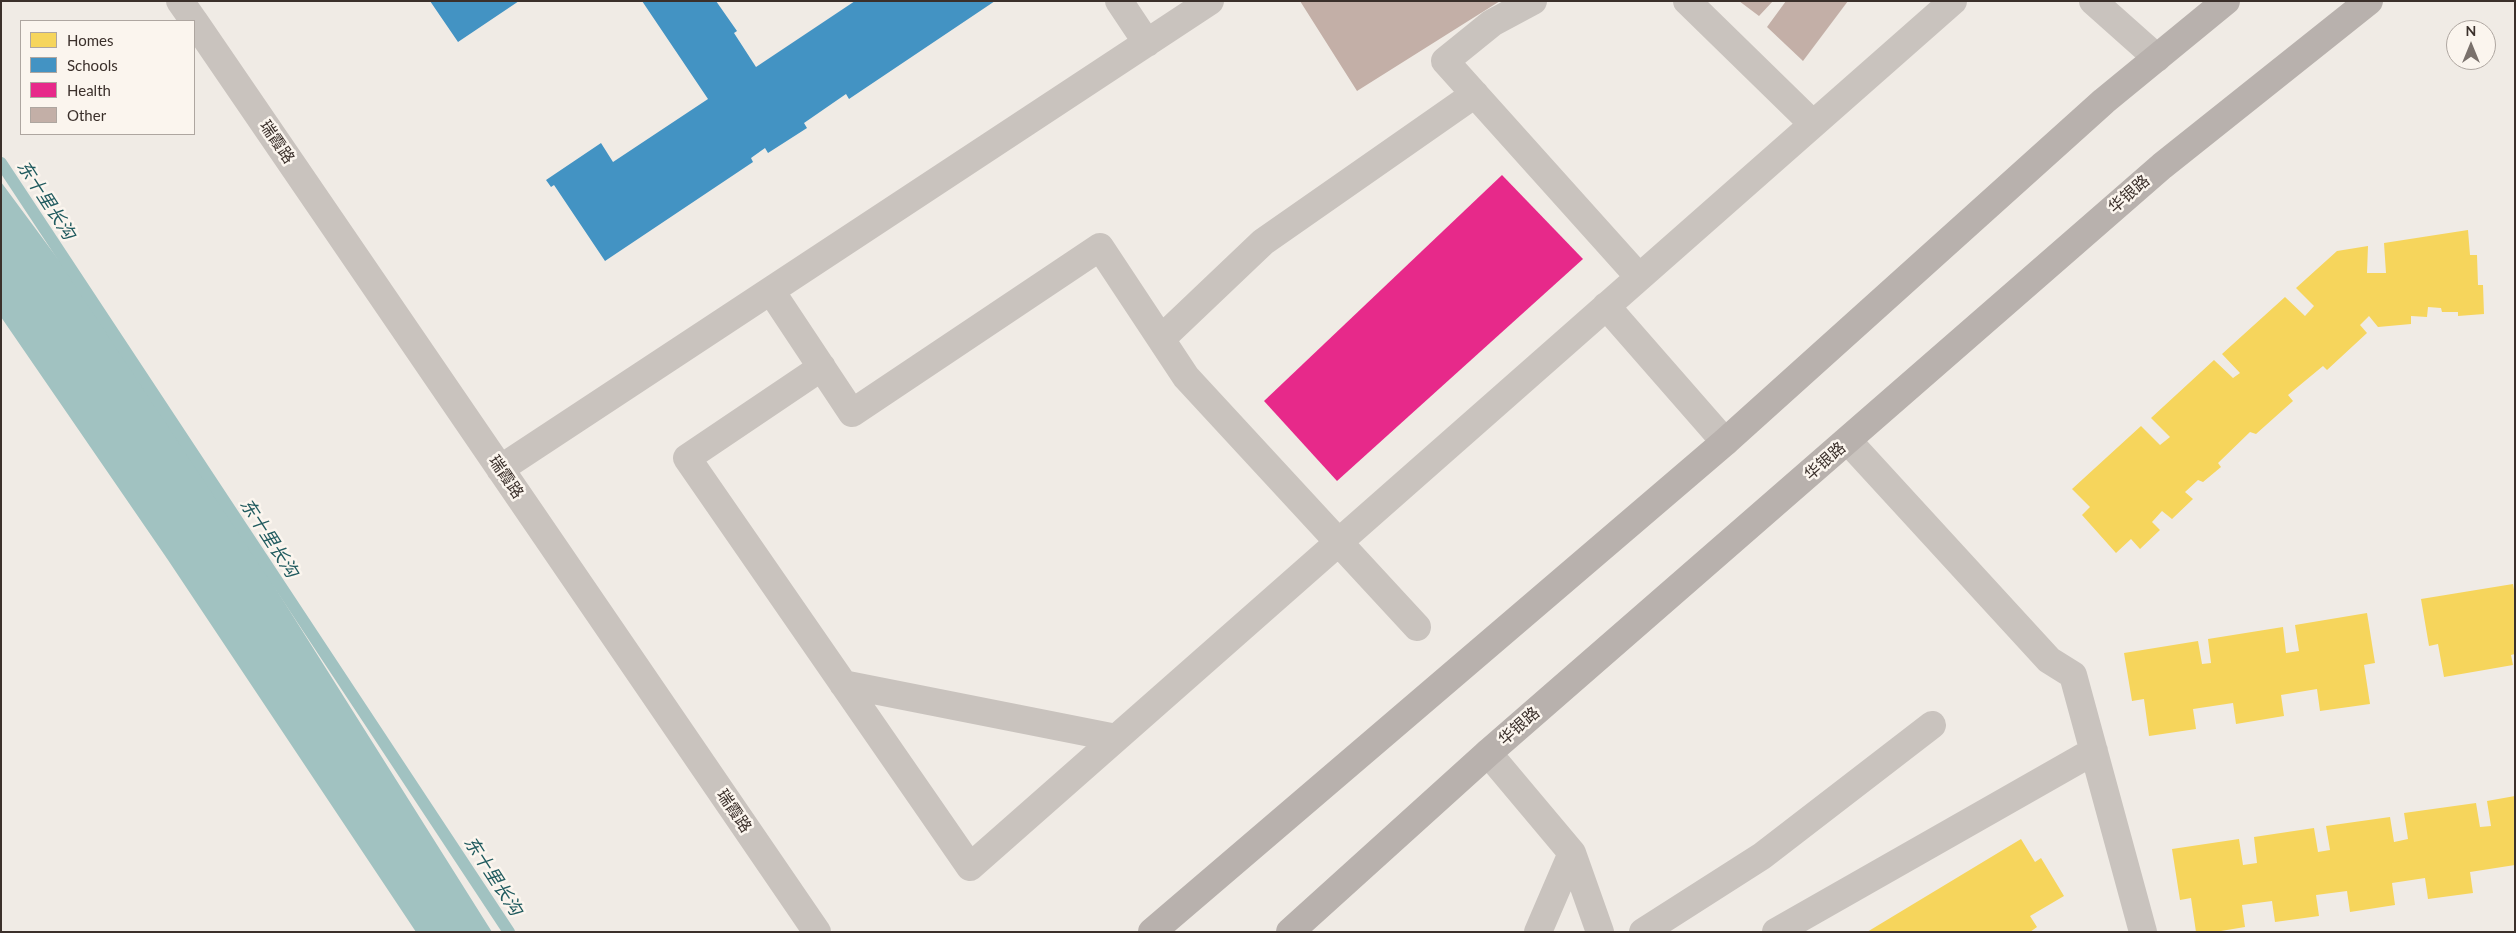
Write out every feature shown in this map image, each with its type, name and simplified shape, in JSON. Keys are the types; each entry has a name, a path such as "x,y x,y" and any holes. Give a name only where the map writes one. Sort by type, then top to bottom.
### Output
{"main road":[{"path":"1152,932 1725,442 2104,101 2226,1"},
{"name":"华银路","path":"1290,932 1488,753 2162,166 2369,1"}],"street":[{"name":"瑞霞路","path":"180,1 193,20"},
{"path":"1119,1 1147,43"},
{"path":"500,469 1210,1"},
{"path":"1534,1 1492,23 1445,61 1639,277"},
{"path":"1687,1 1813,124"},
{"path":"822,367 687,458 970,867 1953,1"},
{"path":"2092,1 2157,58"},
{"name":"瑞霞路","path":"195,22 817,932"},
{"path":"1161,340 1263,242 1475,94"},
{"path":"771,291 852,413 1100,247 1186,377 1417,627"},
{"path":"1606,306 1725,442"},
{"path":"1848,441 2049,660 2074,675 2144,932"},
{"path":"843,684 1116,738"},
{"path":"1643,932 1762,856 1932,725"},
{"path":"1776,932 2094,751"},
{"path":"1488,753 1572,854 1600,932"},
{"path":"1538,932 1572,854"}],"water":[{"path":"1,182 126,351 492,932 416,932 168,560 1,317"}],"building: Homes":[{"path":"2468,230 2470,255 2477,255 2478,285 2483,285 2484,314 2458,316 2458,312 2442,312 2441,308 2428,307 2427,317 2411,316 2411,324 2378,327 2369,316 2360,325 2367,333 2327,370 2323,366 2288,395 2293,401 2256,434 2250,432 2218,463 2221,467 2203,482 2198,480 2185,492 2193,499 2172,519 2162,511 2152,522 2160,530 2140,549 2131,539 2116,553 2082,515 2090,507 2072,489 2141,426 2160,445 2170,437 2151,418 2214,360 2233,378 2240,373 2222,354 2285,297 2305,316 2314,306 2296,288 2337,251 2368,246 2367,273 2386,273 2384,243"},
{"path":"2513,584 2515,595 2515,654 2511,655 2513,665 2444,677 2438,644 2429,646 2421,599"},
{"path":"2367,613 2375,663 2364,665 2370,704 2320,711 2317,689 2281,695 2284,716 2236,724 2233,703 2193,709 2196,729 2149,736 2144,699 2132,701 2124,653 2198,641 2202,664 2211,663 2208,639 2283,627 2286,653 2299,651 2295,625"},
{"path":"2515,796 2515,865 2470,872 2473,893 2428,899 2425,878 2392,883 2395,905 2350,912 2347,891 2316,895 2319,916 2275,922 2272,901 2242,905 2245,927 2215,932 2196,932 2191,898 2180,900 2172,849 2239,839 2243,865 2257,863 2254,837 2314,828 2318,852 2330,850 2326,826 2390,817 2394,842 2408,839 2404,813 2476,803 2480,827 2491,826 2487,801"},
{"path":"2021,839 2035,862 2041,858 2064,896 2030,916 2037,927 2030,932 1867,932"}],"building: Schools":[{"path":"430,1 519,1 458,42"},
{"path":"642,1 716,1 737,31 734,33 756,67 855,1 995,1 849,99 846,94 804,123 807,128 768,153 765,148 751,158 753,162 605,261 554,185 551,187 546,180 601,143 613,162 708,99"}],"building: Health":[{"path":"1502,175 1583,259 1337,481 1264,401"}],"building: Other":[{"path":"1300,1 1500,1 1357,91"},
{"path":"1739,1 1773,1 1759,16"},
{"path":"1786,1 1848,1 1803,61 1767,27"}],"waterway":[{"name":"东十里长沟","path":"1,163 509,932"}]}
